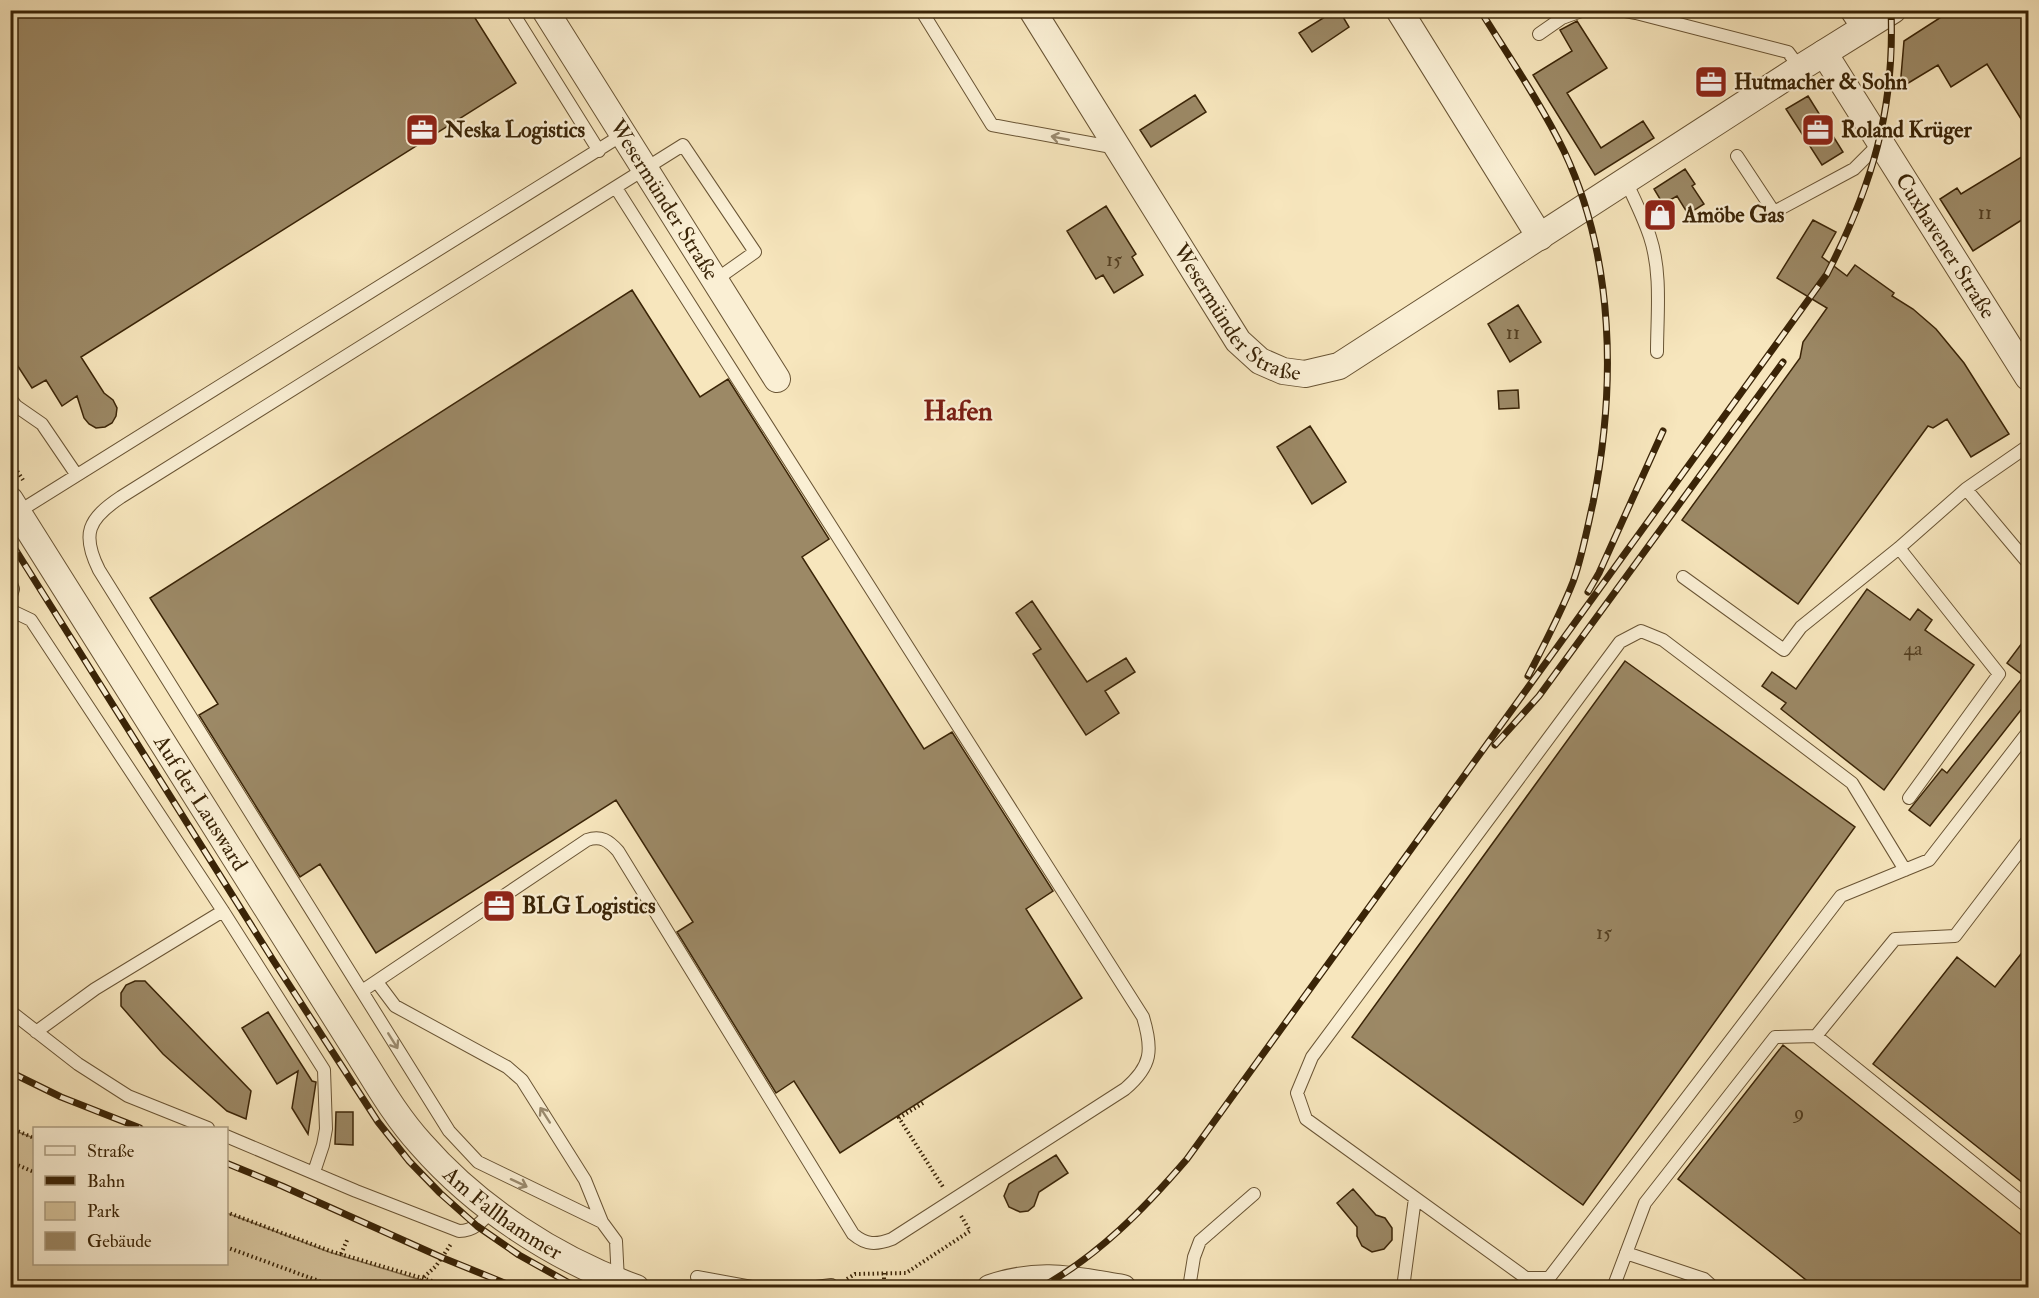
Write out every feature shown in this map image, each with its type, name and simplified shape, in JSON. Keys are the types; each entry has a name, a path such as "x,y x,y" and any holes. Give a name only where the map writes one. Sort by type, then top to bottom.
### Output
{"street":[{"name":"Wesermünder Straße","path":"1032,10 1238,341 1260,361 1283,371 1305,374 1340,366 1893,10"},
{"path":"1399,10 1540,237"},
{"name":"Wesermünder Straße","path":"552,13 622,135 777,379"},
{"name":"Cuxhavener Straße","path":"1824,53 2028,377"},
{"name":"Auf der Lausward","path":"14,506 392,1106"},
{"name":"Am Fallhammer","path":"392,1106 421,1144 492,1210 578,1264 627,1284"},
{"path":"990,1287 1034,1277 1123,1287"}],"lane":[{"path":"511,10 599,151"},
{"path":"921,10 992,125 1118,148"},
{"path":"1539,34 1562,18 1584,10"},
{"path":"1620,10 1788,52 1800,68"},
{"path":"1845,10 1859,32"},
{"path":"14,506 76,474 622,135"},
{"path":"1737,156 1774,212 1854,169 1880,142"},
{"path":"602,1222 478,1162 449,1131 99,570 88,542 92,526 101,511 121,497 683,145 755,252 714,281"},
{"path":"1626,182 1650,236 1654,254 1657,284 1657,352"},
{"path":"362,991 587,840 596,837 604,839 618,851 853,1234 869,1244 879,1244 892,1239 1125,1089 1138,1078 1147,1064 1148,1033 1143,1017 616,188"},
{"path":"10,398 16,406 42,424 76,474"},
{"path":"1683,577 1784,650 1801,627 1899,548 1966,489 2028,446"},
{"path":"1966,489 2028,563"},
{"path":"1899,548 1999,674 1909,798"},
{"path":"10,581 13,589 10,599"},
{"path":"10,610 31,620 223,911 324,1070 326,1129 314,1172"},
{"path":"1905,870 1852,783 1663,640 1641,631 1620,642 1312,1057 1297,1093 1306,1119 1526,1278 1549,1278 1841,896 1905,870 1929,860 2028,732"},
{"path":"1816,1036 1895,939 1955,936 2028,840"},
{"path":"36,1032 95,989 223,911"},
{"path":"377,982 395,1006 507,1067 522,1080 585,1180 602,1222 616,1241 627,1284"},
{"path":"10,1011 78,1064 128,1096 206,1127"},
{"path":"1613,1287 1645,1203 1774,1037 1816,1036 2028,1207"},
{"path":"228,1137 356,1191 459,1231 467,1231 477,1226 492,1210"},
{"path":"1189,1287 1194,1257 1200,1241 1254,1194"},
{"path":"1403,1287 1415,1198"},
{"path":"1626,1253 1704,1279 1714,1287"},
{"path":"697,1277 758,1287"},
{"path":"809,1287 831,1285 832,1287"}],"path":[{"path":"10,1128 33,1138"},
{"path":"10,1162 33,1172"},
{"path":"228,1213 341,1254 456,1287"},
{"path":"416,1287 423,1277 436,1266 459,1231"},
{"path":"341,1254 348,1238"},
{"path":"228,1248 339,1287"},
{"path":"884,1274 884,1287"}],"green space":[{"path":"10,1129 33,1138 33,1265 228,1265 228,1213 329,1252 444,1287 11,1287"}],"building":[{"path":"10,10 470,10 516,83 81,357 104,393 113,400 117,408 112,423 96,428 84,418 77,396 62,406 46,380 32,388 10,354"},
{"path":"1339,10 1349,27 1312,52 1299,33"},
{"path":"1952,10 2028,10 2028,130 1987,64 1951,87 1938,65 1900,88 1904,41"},
{"path":"1577,21 1607,68 1567,93 1601,148 1643,121 1654,138 1595,175 1533,75 1572,51 1560,30"},
{"path":"1195,95 1206,112 1151,147 1140,130"},
{"path":"1808,96 1843,152 1822,165 1786,109"},
{"path":"2028,153 2028,216 1973,251 1940,199 1957,188 1961,194"},
{"path":"1685,169 1695,184 1692,186 1704,204 1688,214 1677,196 1663,204 1654,189"},
{"path":"1106,206 1136,254 1132,257 1143,275 1114,293 1103,275 1096,279 1067,231"},
{"path":"1813,220 1836,232 1822,257 1847,276 1855,265 1894,293 1892,296 1913,309 1936,329 1964,363 2009,434 1971,457 1947,419 1933,428 1928,426 1798,604 1682,520 1800,358 1803,342 1827,308 1777,278"},
{"path":"632,290 700,397 728,379 829,539 802,557 924,749 952,732 1053,891 1026,909 1082,998 840,1153 794,1081 776,1093 677,932 693,922 616,800 376,953 320,864 300,877 199,715 218,704 150,598"},
{"path":"1518,305 1541,342 1510,362 1488,324"},
{"path":"1518,390 1519,408 1499,409 1498,391"},
{"path":"1310,426 1346,482 1312,504 1277,447"},
{"path":"1867,589 1910,620 1918,609 1932,620 1925,630 1974,665 1884,790 1781,709 1786,703 1762,686 1772,672 1796,689"},
{"path":"1032,601 1087,682 1126,658 1135,672 1105,691 1119,713 1086,735 1033,654 1041,649 1016,613"},
{"path":"2028,635 2028,701 1930,826 1909,810 1942,769 1947,773 2024,676 2007,663"},
{"path":"1625,661 1855,827 1583,1205 1352,1037"},
{"path":"2028,945 2028,1187 1873,1064 1957,957 1995,987"},
{"path":"135,981 145,981 251,1091 246,1119 227,1111 163,1054 121,1006 121,993 126,985"},
{"path":"268,1012 312,1081 316,1082 308,1134 292,1108 298,1071 277,1084 242,1028"},
{"path":"1783,1045 2028,1240 2028,1274 2018,1287 1815,1287 1678,1179"},
{"path":"336,1112 353,1112 353,1145 335,1144"},
{"path":"1056,1155 1068,1173 1039,1192 1034,1206 1028,1211 1020,1212 1009,1207 1004,1196 1009,1184"},
{"path":"1353,1189 1376,1215 1385,1218 1392,1228 1392,1240 1384,1249 1372,1252 1362,1246 1357,1236 1357,1227 1337,1203"}],"railway":[{"path":"1480,10 1545,115 1564,151 1581,192 1602,280 1606,324 1605,415 1593,503 1573,582 1528,676"},
{"path":"1040,1288 1101,1246 1154,1196 1187,1159 1827,274 1857,210 1877,146 1889,81 1891,10"},
{"path":"1495,745 1539,696 1783,362"},
{"path":"1588,592 1599,573 1663,431"},
{"path":"10,541 273,960 378,1122 409,1161 477,1226 519,1255 578,1288"},
{"path":"10,1072 61,1097 137,1127"},
{"path":"228,1164 517,1288"}],"place":[{"name":"Hutmacher & Sohn","path":"1711,82"},
{"name":"Neska Logistics","path":"422,130"},
{"name":"Roland Krüger","path":"1818,130"},
{"name":"Amöbe Gas","path":"1660,215"},
{"name":"BLG Logistics","path":"499,906"}],"district":[{"name":"Hafen","path":"958,411"}]}
